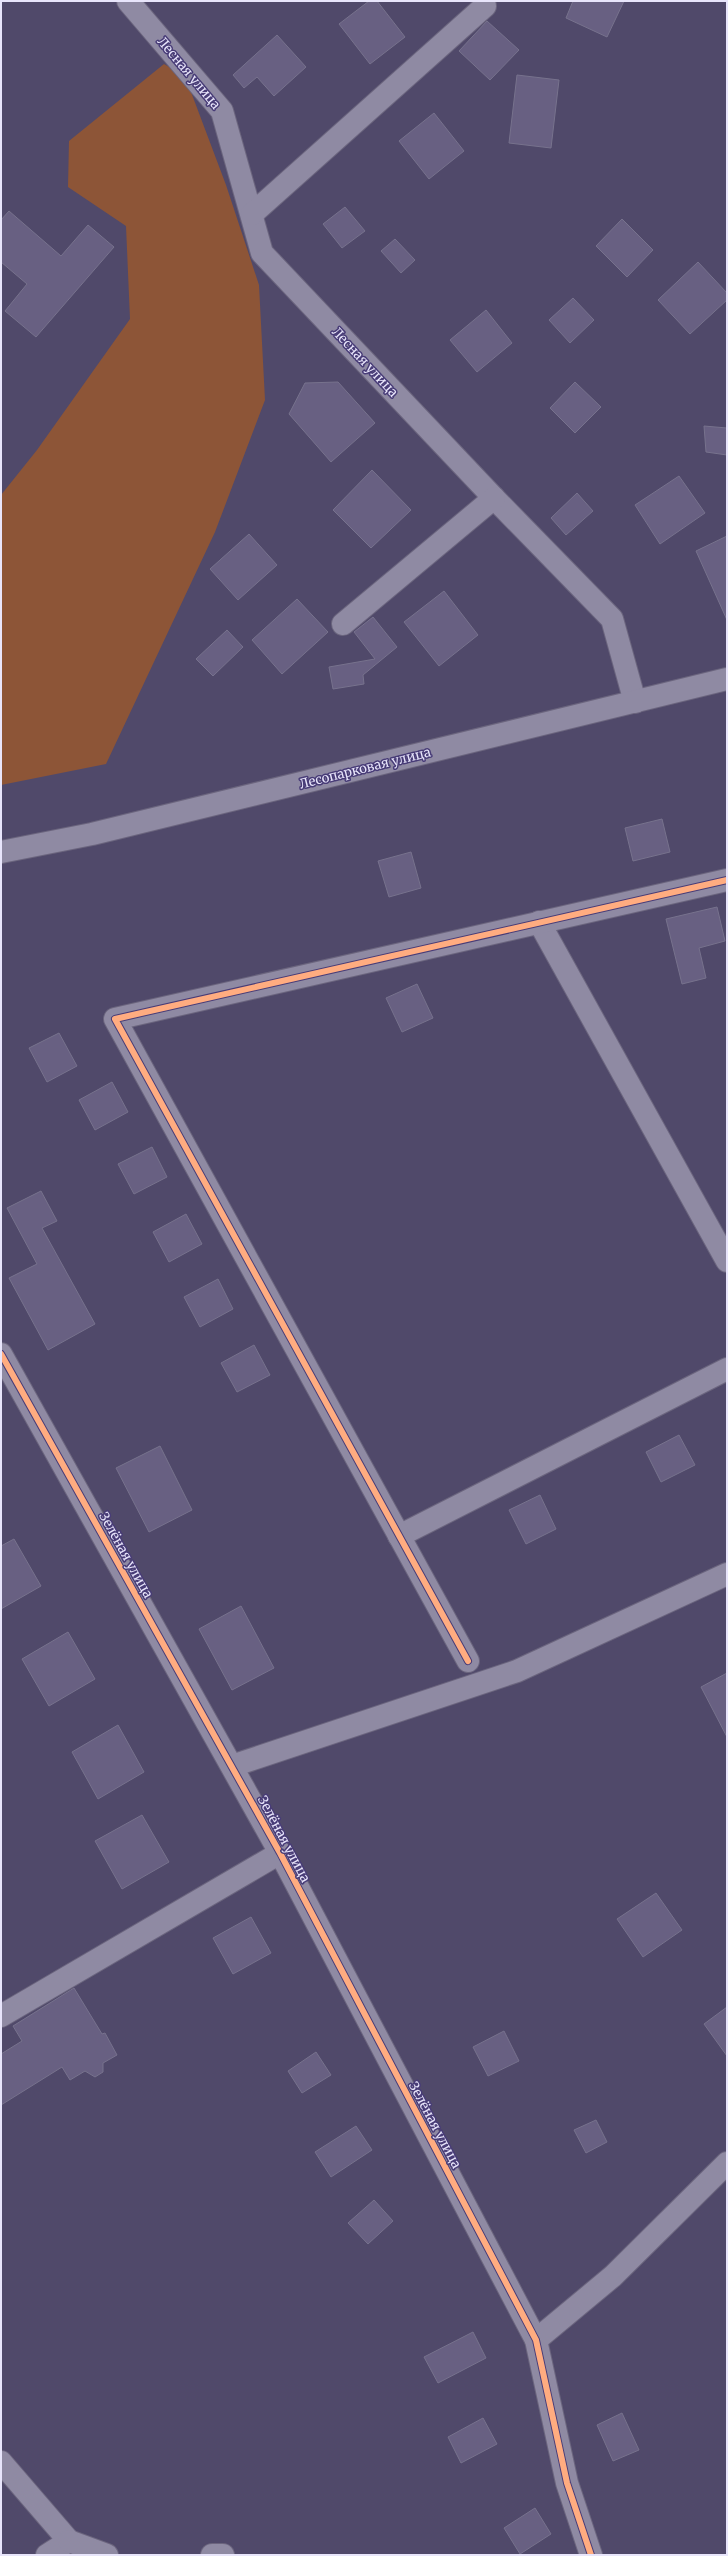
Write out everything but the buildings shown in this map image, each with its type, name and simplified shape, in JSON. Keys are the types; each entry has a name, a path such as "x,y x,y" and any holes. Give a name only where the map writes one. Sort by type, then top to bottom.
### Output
{"street":[{"name":"Лесная улица","path":"128,1 222,111 262,253 494,498 612,619 635,702"},
{"path":"252,214 485,6"},
{"path":"343,624 494,498"},
{"name":"Лесопарковая улица","path":"1,852 92,834 727,679"},
{"path":"468,1661 115,1019 727,880"},
{"path":"539,922 727,1261"},
{"name":"Зелёная улица","path":"3,1364 232,1766 280,1854 536,2340 567,2483 591,2555"},
{"path":"399,1536 727,1369"},
{"path":"232,1766 517,1670 727,1574"},
{"path":"1,2016 280,1854"},
{"path":"536,2340 613,2276 727,2163"},
{"path":"1,2462 69,2541 107,2555"},
{"path":"47,2555 69,2541"},
{"path":"212,2555 223,2555"}],"shaded area":[{"path":"164,64 185,76 226,185 259,285 265,400 215,532 106,764 1,785 1,495 37,450 130,319 126,226 68,187 69,141"}],"cycle path":[{"path":"468,1661 115,1019 727,880"},
{"path":"1,1354 280,1853 536,2340 567,2483 591,2555"}]}
